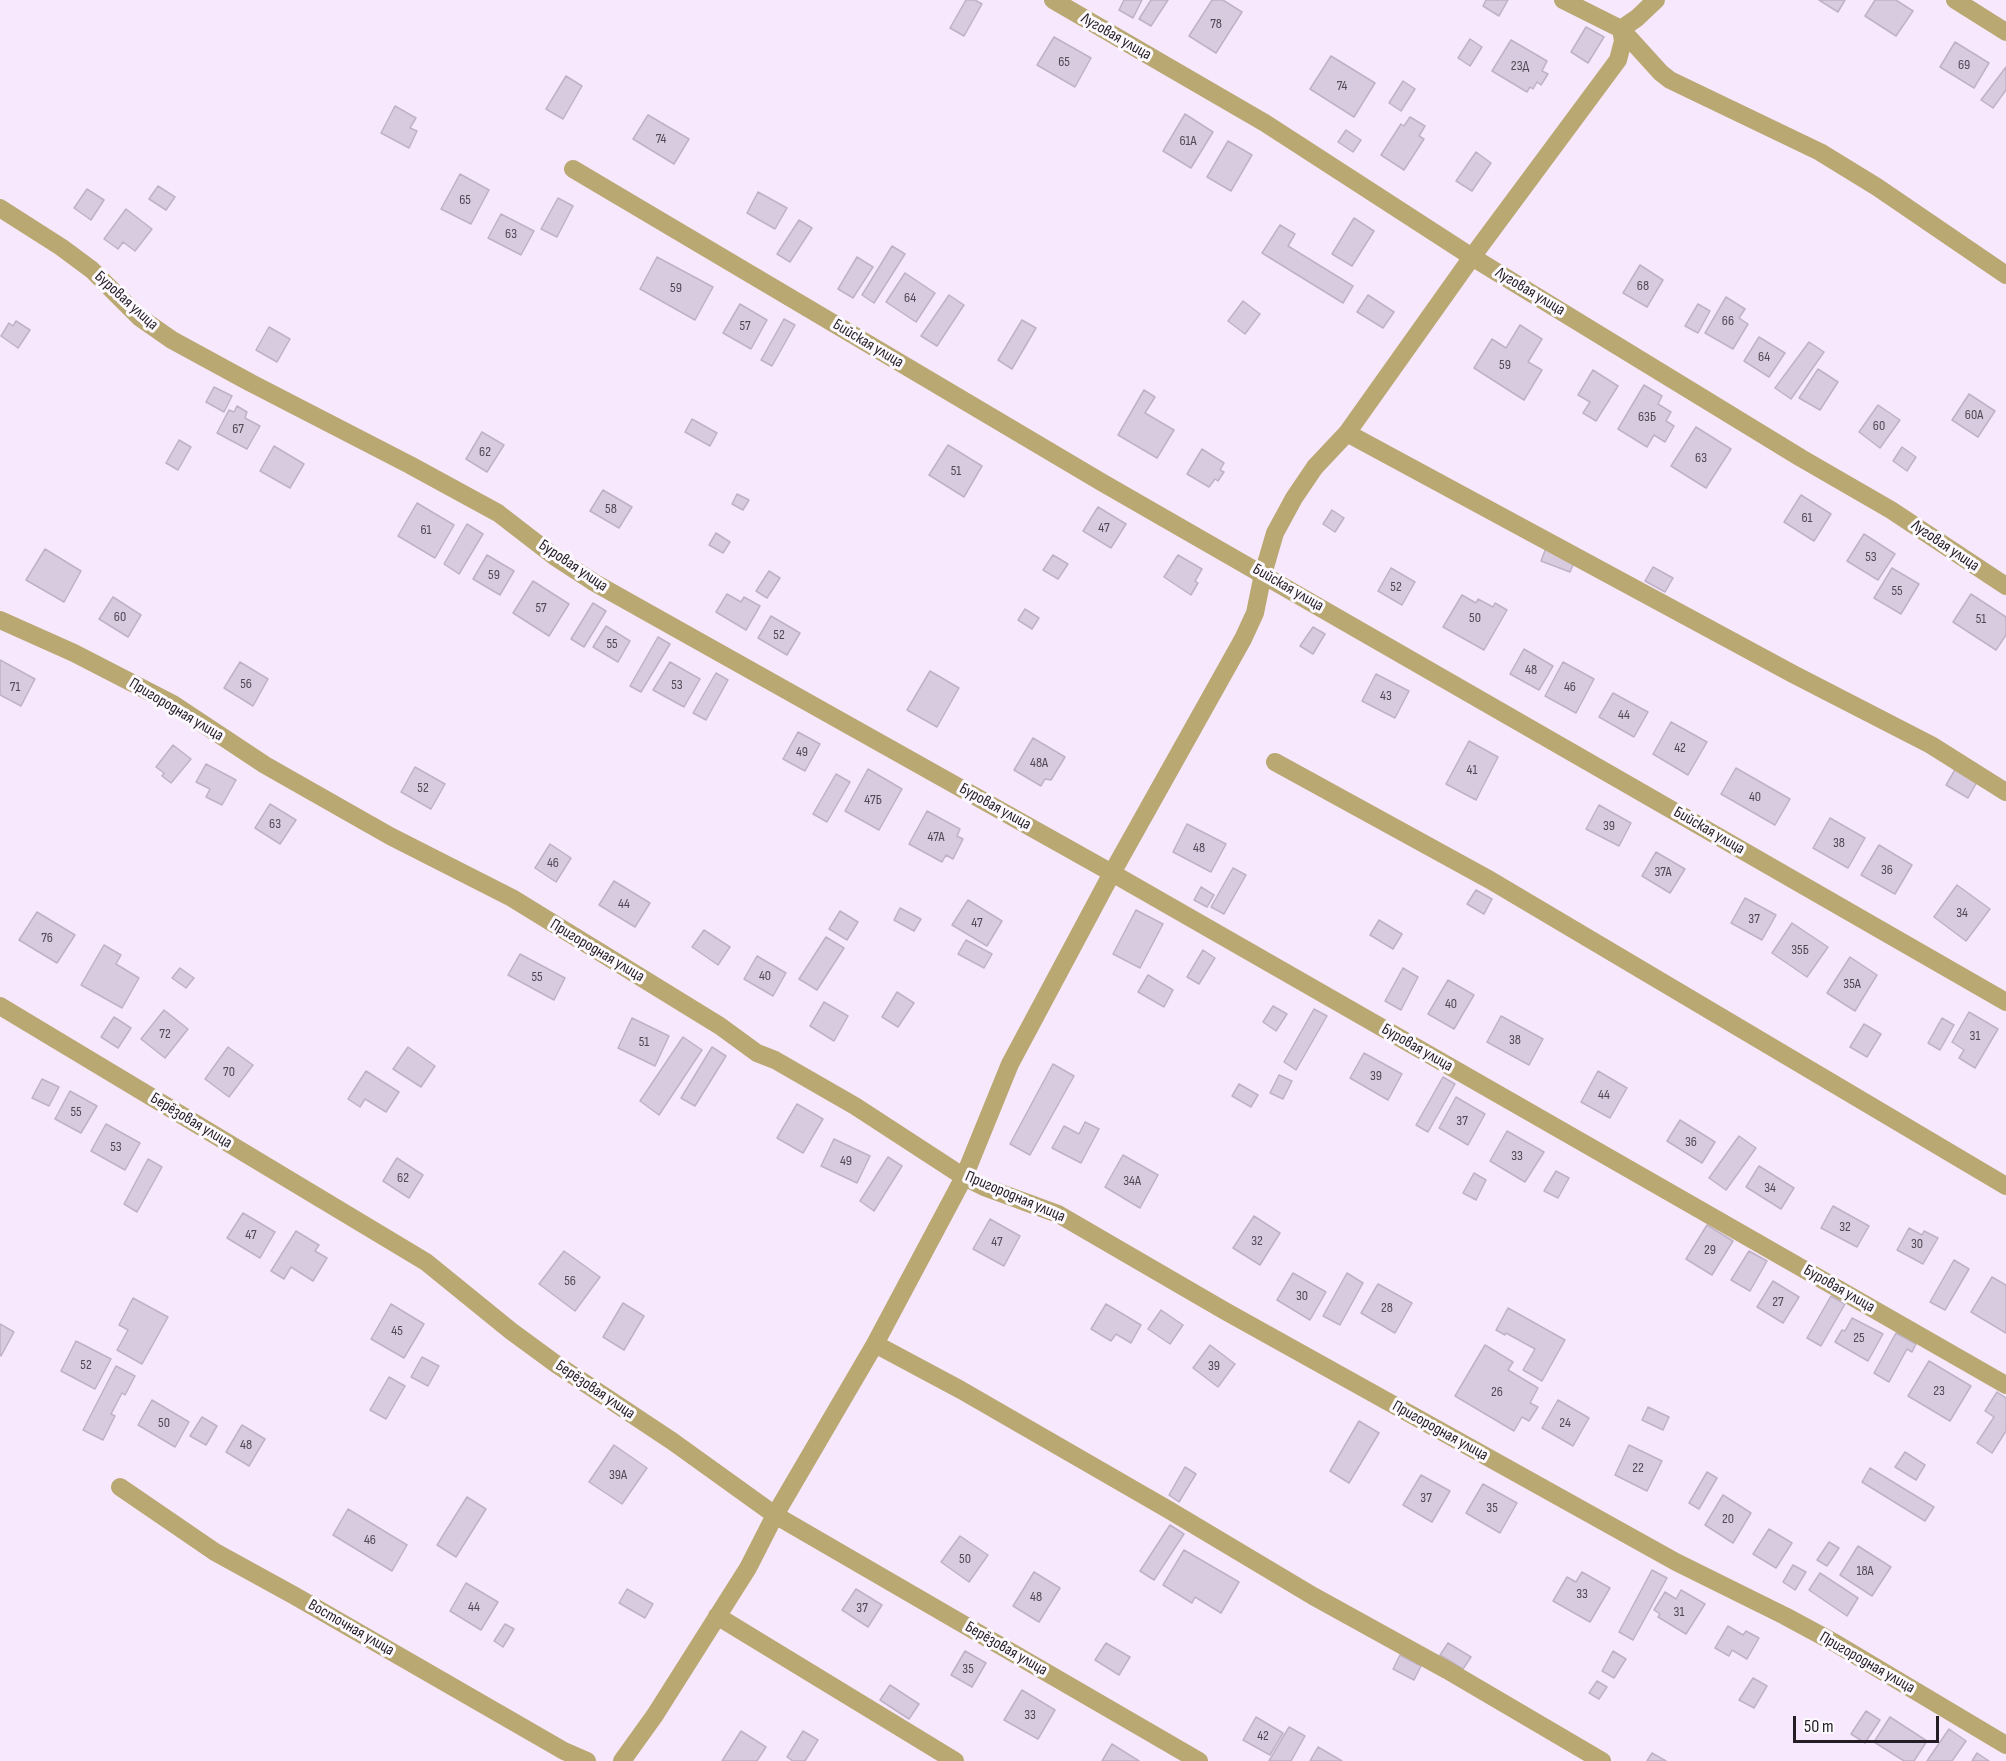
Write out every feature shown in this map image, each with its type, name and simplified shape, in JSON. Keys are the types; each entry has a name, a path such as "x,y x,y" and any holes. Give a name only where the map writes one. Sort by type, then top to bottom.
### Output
{"street":[{"name":"Луговая улица","path":"1053,0 1265,123 1472,257 1801,458 1892,510 2006,586"},
{"path":"1563,0 1621,29 1670,80 1820,152 1877,187 2006,275"},
{"path":"1621,29 1656,0"},
{"path":"1955,0 2006,32"},
{"path":"622,1761 655,1715 748,1568 775,1515 875,1344 964,1177 1010,1064 1112,873 1243,639 1255,613 1275,533 1294,498 1314,467 1347,433 1472,257 1618,60 1623,41 1621,29"},
{"name":"Бийская улица","path":"573,169 1102,483 2006,1002"},
{"name":"Буровая улица","path":"0,208 92,270 139,317 172,340 498,513 595,583 1112,873 2006,1385"},
{"path":"1347,433 1793,674 1931,745 2006,792"},
{"name":"Пригородная улица","path":"0,620 74,653 173,705 265,765 390,836 512,898 710,1020 758,1053 775,1060 855,1106 964,1177 984,1187 1058,1214 1225,1311 1676,1562 1835,1643 2006,1745"},
{"path":"1275,762 1490,880 2006,1186"},
{"name":"Берёзовая улица","path":"0,1006 426,1262 511,1331 556,1364 775,1515 1199,1761"},
{"path":"875,1344 960,1389 1313,1596 1602,1761"},
{"name":"Восточная улица","path":"120,1487 214,1552 564,1751 587,1761"},
{"path":"717,1616 955,1761"}],"building":[{"path":"966,0 975,0 982,4 964,36 950,28"},
{"path":"1124,0 1142,0 1133,18 1119,10"},
{"path":"1151,0 1168,0 1151,26 1139,19"},
{"path":"1212,0 1223,0 1242,12 1216,53 1189,36"},
{"path":"1486,0 1508,0 1499,16 1483,6"},
{"path":"1819,0 1845,0 1838,12"},
{"path":"1875,0 1896,0 1913,11 1896,36 1865,16"},
{"path":"1586,27 1604,37 1588,63 1571,52"},
{"path":"1054,37 1091,58 1075,87 1037,65"},
{"path":"1470,39 1482,47 1470,66 1458,58"},
{"path":"1511,40 1547,61 1542,71 1548,74 1541,85 1537,82 1533,89 1530,87 1527,92 1492,71"},
{"path":"1955,42 1989,63 1974,88 1940,67"},
{"path":"1331,56 1375,83 1354,117 1310,89"},
{"path":"2006,67 2006,90 1993,108 1981,100"},
{"path":"566,76 582,86 563,119 546,109"},
{"path":"1403,81 1415,89 1401,111 1389,103"},
{"path":"395,106 416,118 410,128 417,131 409,148 381,133"},
{"path":"1185,114 1213,132 1191,168 1163,151"},
{"path":"648,115 689,139 674,164 633,139"},
{"path":"1410,117 1425,126 1419,136 1424,139 1404,170 1381,155 1401,124 1404,126"},
{"path":"1346,130 1361,140 1353,152 1338,142"},
{"path":"1228,141 1252,155 1231,191 1207,177"},
{"path":"1476,152 1491,163 1472,191 1456,181"},
{"path":"460,174 489,190 471,224 441,209"},
{"path":"158,186 175,197 166,210 149,199"},
{"path":"87,189 104,200 91,220 74,208"},
{"path":"758,192 787,208 775,229 747,213"},
{"path":"558,198 573,206 557,237 541,229"},
{"path":"126,209 152,229 135,251 123,242 118,249 104,239"},
{"path":"501,214 534,231 521,255 488,238"},
{"path":"1354,218 1374,231 1352,266 1332,254"},
{"path":"799,220 812,228 790,262 777,254"},
{"path":"1280,225 1295,234 1288,246 1353,286 1343,303 1262,253"},
{"path":"892,246 905,254 874,303 862,295"},
{"path":"657,257 713,287 695,320 640,289"},
{"path":"857,257 873,267 853,298 838,289"},
{"path":"1640,265 1663,280 1647,307 1623,293"},
{"path":"905,273 935,293 916,322 886,302"},
{"path":"949,295 964,305 937,346 921,336"},
{"path":"1368,295 1394,312 1383,328 1357,312"},
{"path":"1726,297 1745,309 1739,318 1748,324 1733,349 1705,333"},
{"path":"1243,301 1260,314 1245,334 1228,321"},
{"path":"740,304 767,320 751,349 723,333"},
{"path":"1698,304 1710,311 1698,333 1685,326"},
{"path":"784,319 795,325 772,366 761,360"},
{"path":"1022,320 1036,328 1012,369 998,360"},
{"path":"16,321 30,330 18,348 1,336 9,323 13,326"},
{"path":"1520,325 1542,339 1528,362 1542,370 1524,400 1474,368 1492,339 1506,348"},
{"path":"269,327 290,339 277,362 256,350"},
{"path":"1759,337 1785,353 1769,377 1744,361"},
{"path":"1809,342 1824,352 1791,399 1775,388"},
{"path":"1818,369 1838,382 1820,410 1799,398"},
{"path":"1593,370 1618,386 1596,421 1583,413 1590,402 1578,395"},
{"path":"1644,385 1662,396 1658,404 1671,412 1666,421 1674,426 1665,442 1654,435 1647,447 1618,429"},
{"path":"214,387 232,396 224,412 206,402"},
{"path":"1144,390 1155,397 1145,413 1174,430 1157,458 1118,435"},
{"path":"1969,394 1995,411 1978,437 1952,420"},
{"path":"1878,405 1900,420 1880,448 1859,432"},
{"path":"237,406 247,412 245,418 260,426 247,449 217,433 229,410 234,412"},
{"path":"692,419 717,433 710,446 685,432"},
{"path":"1696,427 1731,449 1706,488 1671,466"},
{"path":"482,432 504,445 487,472 466,459"},
{"path":"179,440 191,447 178,470 166,463"},
{"path":"948,445 982,466 964,497 929,475"},
{"path":"274,446 304,464 290,488 260,471"},
{"path":"1902,447 1916,457 1907,471 1893,461"},
{"path":"1202,449 1224,463 1220,470 1224,472 1218,481 1215,479 1209,487 1187,474"},
{"path":"603,490 632,507 619,528 590,511"},
{"path":"737,494 749,500 743,510 732,504"},
{"path":"1801,495 1831,514 1814,541 1784,522"},
{"path":"417,503 454,525 435,558 398,536"},
{"path":"1098,507 1126,524 1111,548 1083,531"},
{"path":"1332,510 1344,518 1335,532 1323,524"},
{"path":"467,524 483,534 459,574 444,564"},
{"path":"716,533 730,542 723,553 709,545"},
{"path":"1864,534 1895,554 1878,580 1847,561"},
{"path":"1546,548 1575,560 1570,572 1541,561"},
{"path":"45,549 81,571 64,602 26,580"},
{"path":"487,555 514,571 500,595 473,579"},
{"path":"1053,555 1068,564 1058,579 1043,570"},
{"path":"1178,555 1202,569 1191,595 1164,577"},
{"path":"1653,567 1673,578 1665,592 1645,581"},
{"path":"1391,568 1415,582 1402,605 1378,591"},
{"path":"1892,568 1919,584 1901,614 1874,598"},
{"path":"769,571 780,578 767,598 756,591"},
{"path":"533,581 569,604 549,636 513,613"},
{"path":"727,594 741,602 744,597 760,606 746,630 716,612"},
{"path":"1971,594 2006,617 2006,635 1996,650 1953,622"},
{"path":"1462,595 1476,603 1478,599 1493,607 1495,603 1507,610 1484,650 1443,627"},
{"path":"113,597 141,615 128,637 99,619"},
{"path":"593,603 606,611 584,647 571,639"},
{"path":"1025,609 1039,618 1032,629 1018,620"},
{"path":"771,616 800,633 787,655 758,638"},
{"path":"606,626 630,641 618,662 593,647"},
{"path":"1313,627 1325,634 1313,654 1300,646"},
{"path":"658,637 670,644 641,692 630,686"},
{"path":"1524,649 1553,666 1539,690 1510,674"},
{"path":"0,660 35,679 21,706 0,695"},
{"path":"240,662 268,679 253,706 224,688"},
{"path":"670,662 700,679 684,707 653,690"},
{"path":"1563,662 1594,679 1576,713 1545,696"},
{"path":"930,671 959,688 937,727 907,710"},
{"path":"716,673 728,680 706,720 693,713"},
{"path":"1376,674 1409,691 1395,718 1362,701"},
{"path":"1613,693 1648,712 1634,737 1599,717"},
{"path":"1671,722 1707,742 1688,775 1653,754"},
{"path":"798,732 820,744 805,771 783,759"},
{"path":"1033,738 1065,757 1051,780 1045,779 1041,786 1014,770"},
{"path":"1469,741 1498,757 1476,800 1446,784"},
{"path":"173,745 191,759 171,783 156,767"},
{"path":"206,764 236,780 222,805 206,797 210,789 196,782"},
{"path":"415,767 445,784 431,809 401,792"},
{"path":"1736,768 1790,799 1775,825 1721,794"},
{"path":"1956,768 1978,780 1968,798 1946,785"},
{"path":"868,769 902,789 879,830 845,811"},
{"path":"836,774 850,782 827,822 813,814"},
{"path":"270,804 296,820 280,844 255,828"},
{"path":"1599,805 1631,823 1619,846 1586,829"},
{"path":"927,811 960,829 957,836 963,839 953,859 946,855 942,862 909,844"},
{"path":"1830,818 1865,838 1848,868 1813,848"},
{"path":"1187,824 1226,844 1211,872 1173,852"},
{"path":"550,844 571,858 556,882 535,868"},
{"path":"1879,845 1912,865 1895,894 1861,875"},
{"path":"1656,852 1685,869 1670,893 1642,876"},
{"path":"1233,868 1246,875 1224,914 1211,907"},
{"path":"614,881 650,903 635,927 599,905"},
{"path":"1957,885 1990,909 1966,941 1934,917"},
{"path":"1201,887 1214,895 1207,907 1194,900"},
{"path":"1476,890 1492,899 1484,914 1467,904"},
{"path":"1745,898 1776,915 1762,940 1731,923"},
{"path":"968,900 1002,921 987,946 952,925"},
{"path":"900,908 921,919 914,931 894,920"},
{"path":"1136,910 1163,924 1140,968 1113,954"},
{"path":"840,911 858,922 847,940 829,929"},
{"path":"37,912 75,935 57,963 19,940"},
{"path":"1379,920 1402,934 1393,949 1370,935"},
{"path":"1792,923 1828,947 1807,977 1772,953"},
{"path":"704,930 730,947 718,965 692,947"},
{"path":"826,937 844,948 817,990 799,979"},
{"path":"966,940 992,954 984,968 958,954"},
{"path":"104,945 121,955 116,964 139,978 122,1008 81,985"},
{"path":"1203,950 1215,958 1199,984 1187,977"},
{"path":"520,954 565,978 554,1000 508,975"},
{"path":"757,956 786,973 773,996 744,979"},
{"path":"1850,957 1877,975 1855,1011 1827,993"},
{"path":"180,968 194,978 186,988 172,978"},
{"path":"1403,968 1418,977 1401,1010 1385,1001"},
{"path":"1148,975 1173,990 1164,1007 1138,992"},
{"path":"1448,980 1474,995 1454,1029 1428,1014"},
{"path":"897,992 914,1003 898,1027 882,1017"},
{"path":"824,1002 848,1016 834,1041 810,1026"},
{"path":"1273,1006 1287,1014 1276,1031 1263,1022"},
{"path":"1314,1009 1327,1016 1296,1070 1284,1062"},
{"path":"164,1010 188,1029 165,1058 141,1039"},
{"path":"1969,1012 1998,1029 1975,1068 1959,1058 1964,1050 1952,1042"},
{"path":"1501,1016 1543,1039 1529,1065 1487,1042"},
{"path":"114,1017 131,1028 118,1048 101,1037"},
{"path":"632,1018 669,1036 655,1066 618,1048"},
{"path":"1942,1018 1954,1025 1940,1050 1928,1043"},
{"path":"1864,1024 1881,1034 1867,1057 1850,1047"},
{"path":"683,1037 702,1050 659,1115 640,1101"},
{"path":"228,1047 253,1065 229,1097 205,1079"},
{"path":"408,1047 435,1066 421,1087 393,1069"},
{"path":"712,1047 726,1056 695,1106 681,1098"},
{"path":"1364,1053 1402,1074 1388,1100 1350,1078"},
{"path":"1053,1064 1074,1076 1030,1155 1010,1144"},
{"path":"366,1071 399,1092 386,1112 365,1099 360,1107 348,1099"},
{"path":"1598,1071 1627,1088 1610,1118 1581,1102"},
{"path":"1279,1075 1292,1081 1283,1099 1270,1093"},
{"path":"1443,1077 1455,1084 1428,1132 1416,1125"},
{"path":"42,1079 59,1087 49,1106 32,1098"},
{"path":"1239,1084 1258,1095 1251,1107 1232,1096"},
{"path":"70,1091 97,1106 81,1133 55,1119"},
{"path":"1456,1097 1485,1114 1468,1145 1439,1128"},
{"path":"797,1104 823,1119 803,1153 777,1138"},
{"path":"1680,1120 1715,1142 1702,1163 1667,1141"},
{"path":"1085,1122 1099,1129 1081,1163 1052,1148 1064,1126 1079,1134"},
{"path":"106,1124 140,1143 125,1170 91,1151"},
{"path":"1507,1131 1544,1152 1525,1182 1490,1161"},
{"path":"1739,1136 1756,1148 1726,1190 1709,1178"},
{"path":"834,1139 870,1156 857,1183 821,1166"},
{"path":"1123,1155 1158,1175 1140,1208 1105,1187"},
{"path":"888,1157 902,1166 874,1211 860,1201"},
{"path":"397,1158 423,1175 409,1198 383,1181"},
{"path":"148,1159 162,1167 137,1212 124,1204"},
{"path":"1759,1166 1794,1188 1781,1209 1746,1187"},
{"path":"1556,1171 1569,1178 1558,1198 1544,1191"},
{"path":"1474,1173 1486,1180 1476,1200 1463,1193"},
{"path":"1833,1206 1869,1226 1857,1247 1821,1228"},
{"path":"243,1213 275,1232 260,1258 227,1238"},
{"path":"1254,1216 1280,1233 1260,1265 1233,1248"},
{"path":"990,1219 1020,1236 1004,1266 973,1249"},
{"path":"1707,1225 1733,1241 1712,1275 1686,1259"},
{"path":"1909,1228 1922,1235 1924,1231 1938,1238 1923,1264 1897,1250"},
{"path":"296,1231 319,1245 315,1251 327,1258 313,1281 291,1267 284,1279 271,1271"},
{"path":"564,1251 600,1277 575,1311 539,1284"},
{"path":"1749,1251 1767,1261 1750,1291 1731,1280"},
{"path":"1954,1260 1969,1269 1945,1310 1930,1302"},
{"path":"1293,1273 1326,1292 1310,1320 1277,1300"},
{"path":"1347,1273 1363,1283 1340,1325 1323,1316"},
{"path":"1992,1277 2006,1285 2006,1333 1971,1312"},
{"path":"1773,1281 1799,1297 1783,1323 1757,1307"},
{"path":"1378,1284 1412,1303 1395,1333 1361,1313"},
{"path":"1831,1296 1845,1304 1821,1346 1807,1338"},
{"path":"133,1298 168,1317 142,1364 117,1350 128,1330 119,1325"},
{"path":"623,1303 644,1316 624,1350 603,1337"},
{"path":"391,1304 424,1324 404,1358 371,1339"},
{"path":"1106,1304 1141,1325 1131,1343 1116,1334 1111,1341 1091,1329"},
{"path":"1508,1308 1565,1340 1542,1381 1523,1370 1535,1349 1496,1330"},
{"path":"1161,1310 1183,1325 1170,1344 1148,1329"},
{"path":"1852,1318 1883,1334 1868,1361 1835,1342 1842,1330 1845,1331"},
{"path":"0,1324 14,1332 1,1356 0,1355"},
{"path":"1896,1333 1916,1344 1912,1352 1907,1349 1889,1382 1874,1373"},
{"path":"76,1341 111,1359 95,1389 61,1371"},
{"path":"1210,1345 1235,1364 1218,1387 1193,1368"},
{"path":"1485,1345 1513,1362 1508,1370 1538,1388 1530,1403 1538,1407 1529,1421 1522,1417 1514,1431 1455,1396"},
{"path":"422,1357 439,1366 428,1386 411,1377"},
{"path":"1929,1361 1971,1386 1950,1421 1908,1396"},
{"path":"116,1366 135,1376 125,1395 122,1393 111,1414 115,1416 103,1440 83,1430"},
{"path":"389,1377 405,1386 386,1419 370,1410"},
{"path":"1997,1392 2006,1398 2006,1431 1992,1453 1977,1443 1994,1417 1985,1411"},
{"path":"152,1400 189,1422 175,1447 138,1425"},
{"path":"1558,1400 1589,1418 1573,1446 1542,1428"},
{"path":"1648,1407 1669,1417 1663,1430 1642,1420"},
{"path":"202,1417 217,1426 206,1445 190,1436"},
{"path":"1359,1421 1379,1433 1349,1483 1330,1471"},
{"path":"242,1425 265,1439 249,1466 226,1452"},
{"path":"614,1445 647,1468 622,1504 589,1482"},
{"path":"1629,1445 1662,1461 1647,1491 1615,1475"},
{"path":"1905,1452 1925,1465 1916,1480 1895,1467"},
{"path":"1185,1467 1196,1474 1179,1502 1169,1495"},
{"path":"1870,1468 1934,1507 1925,1521 1862,1482"},
{"path":"1707,1472 1717,1478 1699,1509 1689,1503"},
{"path":"1421,1475 1450,1491 1432,1522 1403,1505"},
{"path":"1483,1484 1517,1503 1500,1533 1466,1513"},
{"path":"1723,1495 1751,1513 1733,1543 1705,1525"},
{"path":"467,1497 486,1509 456,1557 437,1545"},
{"path":"348,1509 407,1545 392,1571 333,1535"},
{"path":"1170,1525 1184,1534 1154,1580 1140,1571"},
{"path":"1769,1529 1792,1543 1776,1568 1753,1554"},
{"path":"960,1536 988,1555 969,1582 941,1562"},
{"path":"1829,1542 1839,1548 1827,1566 1817,1560"},
{"path":"1858,1546 1891,1567 1872,1596 1840,1575"},
{"path":"1184,1550 1239,1582 1221,1613 1195,1597 1192,1603 1163,1585"},
{"path":"1793,1565 1806,1572 1795,1590 1783,1582"},
{"path":"1652,1570 1667,1578 1633,1640 1619,1632"},
{"path":"1034,1572 1060,1588 1039,1622 1013,1606"},
{"path":"1582,1572 1610,1588 1590,1622 1553,1601 1567,1577 1576,1582"},
{"path":"1820,1573 1858,1598 1847,1616 1809,1590"},
{"path":"466,1583 498,1602 481,1630 450,1611"},
{"path":"627,1589 653,1604 645,1618 619,1603"},
{"path":"856,1589 882,1605 868,1627 842,1610"},
{"path":"1681,1590 1705,1604 1686,1634 1658,1617 1660,1614 1654,1610 1665,1592 1676,1599"},
{"path":"505,1624 514,1629 503,1647 494,1641"},
{"path":"1728,1626 1743,1635 1746,1631 1759,1638 1747,1659 1732,1650 1729,1656 1715,1648"},
{"path":"1106,1643 1130,1657 1119,1675 1095,1660"},
{"path":"1448,1643 1471,1657 1463,1669 1440,1655"},
{"path":"965,1651 986,1663 972,1687 951,1675"},
{"path":"1613,1651 1626,1659 1614,1678 1602,1671"},
{"path":"1400,1655 1421,1666 1414,1680 1393,1669"},
{"path":"1753,1678 1767,1686 1754,1708 1739,1700"},
{"path":"1597,1681 1607,1687 1599,1699 1589,1693"},
{"path":"890,1685 919,1704 909,1719 880,1700"},
{"path":"1022,1690 1055,1710 1038,1739 1004,1720"},
{"path":"1866,1711 1880,1720 1865,1743 1851,1734"},
{"path":"1256,1717 1283,1733 1270,1755 1243,1740"},
{"path":"1890,1717 1927,1741 1914,1761 1904,1761 1874,1742"},
{"path":"1289,1727 1305,1736 1291,1761 1269,1761"},
{"path":"1949,1729 1966,1741 1952,1761 1927,1761"},
{"path":"741,1731 766,1747 757,1761 722,1761"},
{"path":"803,1731 818,1740 805,1761 793,1761 787,1757"},
{"path":"1112,1744 1139,1761 1102,1761"},
{"path":"1318,1747 1342,1761 1310,1761"},
{"path":"1652,1753 1666,1761 1647,1761"},
{"path":"1977,1753 1989,1761 1972,1761"}]}
